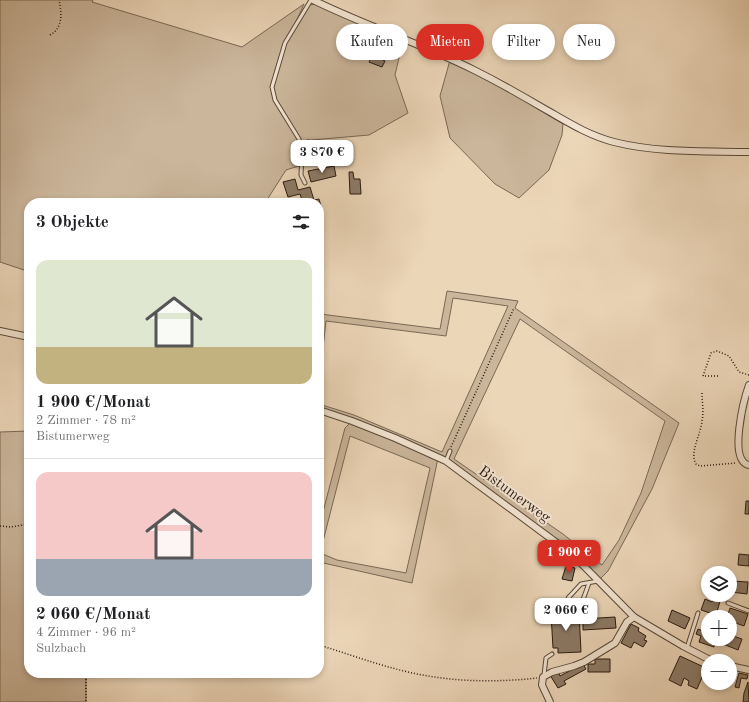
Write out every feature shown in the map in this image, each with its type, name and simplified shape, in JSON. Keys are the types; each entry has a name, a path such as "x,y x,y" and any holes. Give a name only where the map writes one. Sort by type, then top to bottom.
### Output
{"street":[{"path":"315,1 366,24"},
{"path":"408,41 449,57 490,78 568,124 598,137 634,146 674,151 749,152"},
{"path":"0,331 24,336"},
{"path":"749,385 741,414 740,426 742,461 744,464 749,465"},
{"name":"Bistumerweg","path":"324,412 388,435 446,461 573,555 634,616 701,655"},
{"path":"550,702 544,689 543,677 552,672 584,662 615,643 627,622 634,616"},
{"path":"737,667 749,670"}],"lane":[{"path":"305,183 301,175 302,154 299,139 275,100 272,87 285,43 315,1"},
{"path":"446,461 450,451"},
{"path":"562,609 569,597 581,584 598,581"},
{"path":"580,608 589,583"},
{"path":"569,597 570,612"},
{"path":"728,603 749,611"},
{"path":"687,648 698,613"},
{"path":"543,677 546,658 552,654"}],"path":[{"path":"50,36 55,33 61,21 59,0"},
{"path":"450,451 514,308"},
{"path":"718,376 703,376 710,353 717,351 730,356 739,372 749,375"},
{"path":"702,392 703,420 695,449 694,462 696,464 706,466 733,464 742,461"},
{"path":"0,526 24,526"},
{"path":"324,647 428,676 506,682 543,677"},
{"path":"86,678 86,702"}],"shaded area":[{"path":"0,0 93,0 92,2 242,47 304,4 296,22 309,5 318,4 364,24 336,24 336,60 399,60 395,75 408,113 369,135 312,140 302,165 286,170 268,198 24,198 24,270 0,262"},
{"path":"450,60 522,99 563,124 562,135 549,170 519,198 495,184 450,138 440,96"},
{"path":"447,291 518,301 515,308 679,423 652,489 608,571 598,581 573,555 438,458 412,583 324,563 324,555 337,560 406,573 430,468 350,436 324,537 324,508 345,428 352,421 324,412 324,406 354,415 442,452 508,306 453,298 446,336 326,321 324,339 324,314 440,329","holes":["520,319 665,421 641,493 619,540 602,565 563,534 454,459"]},
{"path":"24,431 24,678 86,678 86,702 0,702 0,432"}],"building":[{"path":"370,60 385,61 382,67 369,62"},
{"path":"307,140 320,141 319,148 307,147"},
{"path":"334,166 336,176 311,182 308,171"},
{"path":"349,172 353,172 354,179 360,179 361,194 350,194"},
{"path":"295,179 298,190 310,187 313,198 301,198 300,194 288,197 283,182"},
{"path":"746,501 749,501 749,514 745,514"},
{"path":"739,554 749,555 749,566 738,565"},
{"path":"566,566 575,568 572,581 562,579"},
{"path":"737,581 748,582 747,594 737,593"},
{"path":"704,602 720,602 717,610 701,610"},
{"path":"672,610 690,618 685,629 668,621"},
{"path":"737,610 748,614 744,626 737,624"},
{"path":"579,612 581,652 558,653 558,648 553,648 551,614"},
{"path":"615,617 616,628 583,630 583,619"},
{"path":"631,624 639,628 638,631 646,636 644,640 647,641 643,647 634,642 631,648 621,643"},
{"path":"698,629 701,630 701,636 696,634"},
{"path":"737,637 742,639 738,650 728,646 737,646"},
{"path":"680,656 701,666 701,680 697,689 688,685 689,681 684,678 681,686 669,680"},
{"path":"595,659 610,659 610,672 588,672 588,664 595,664"},
{"path":"583,664 586,669 564,681 566,684 558,688 550,675 558,671 560,676"},
{"path":"739,673 748,675 747,679 741,678 739,688 737,688"},
{"path":"748,682 749,702 743,702 744,693"}]}
